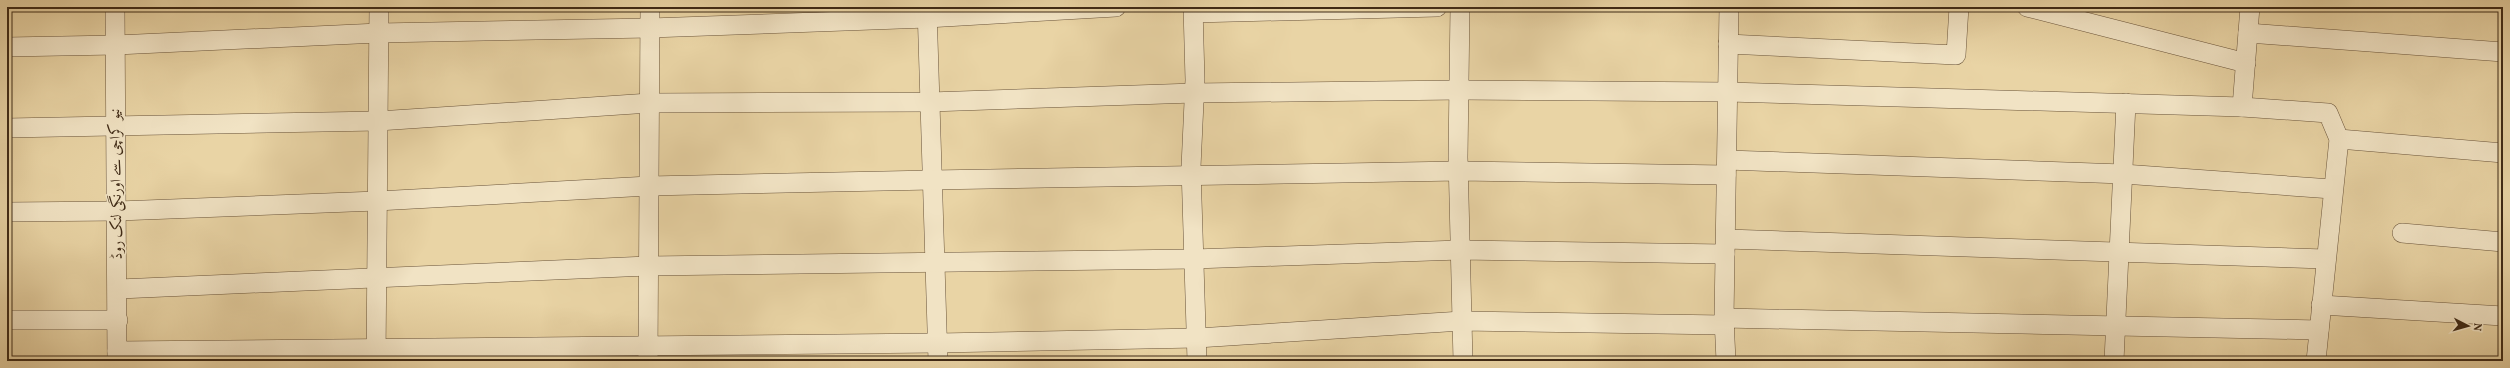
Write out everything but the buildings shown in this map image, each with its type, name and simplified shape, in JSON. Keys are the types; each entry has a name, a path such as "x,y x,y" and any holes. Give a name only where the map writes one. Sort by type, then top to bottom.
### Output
{"street":[{"name":"نیو کراچی سے اورنگی لنک روڈ","path":"115,7 119,289 118,356"},
{"path":"376,356 379,7"},
{"path":"648,353 650,7"},
{"path":"7,47 116,45 379,33 650,28 927,12 1116,7"},
{"path":"1197,361 1192,176 1194,10 1437,7"},
{"path":"1460,7 1459,171 1463,361"},
{"path":"1726,361 1725,321 1729,7"},
{"path":"1728,44 1956,55 1959,7"},
{"path":"2027,7 2246,63"},
{"path":"2242,107 2250,7"},
{"path":"927,12 938,352"},
{"path":"2248,33 2503,52"},
{"path":"7,128 378,121 650,103 930,102 1194,93 1459,90 1728,92 2242,107 2328,113 2339,139 2332,189 2316,361"},
{"path":"2119,361 2116,326 2126,103"},
{"path":"2339,139 2503,153"},
{"path":"7,212 118,211 377,201 649,186 1459,171 1727,168 2123,174 2332,189"},
{"path":"2402,233 2503,242"},
{"path":"119,289 648,266 1194,260 1460,250 1726,246 2119,252 2325,259"},
{"path":"2321,305 2503,316"},
{"path":"7,320 118,320"},
{"path":"118,356 376,356 938,352 1197,338 1462,321 1725,321 2319,330"}]}
